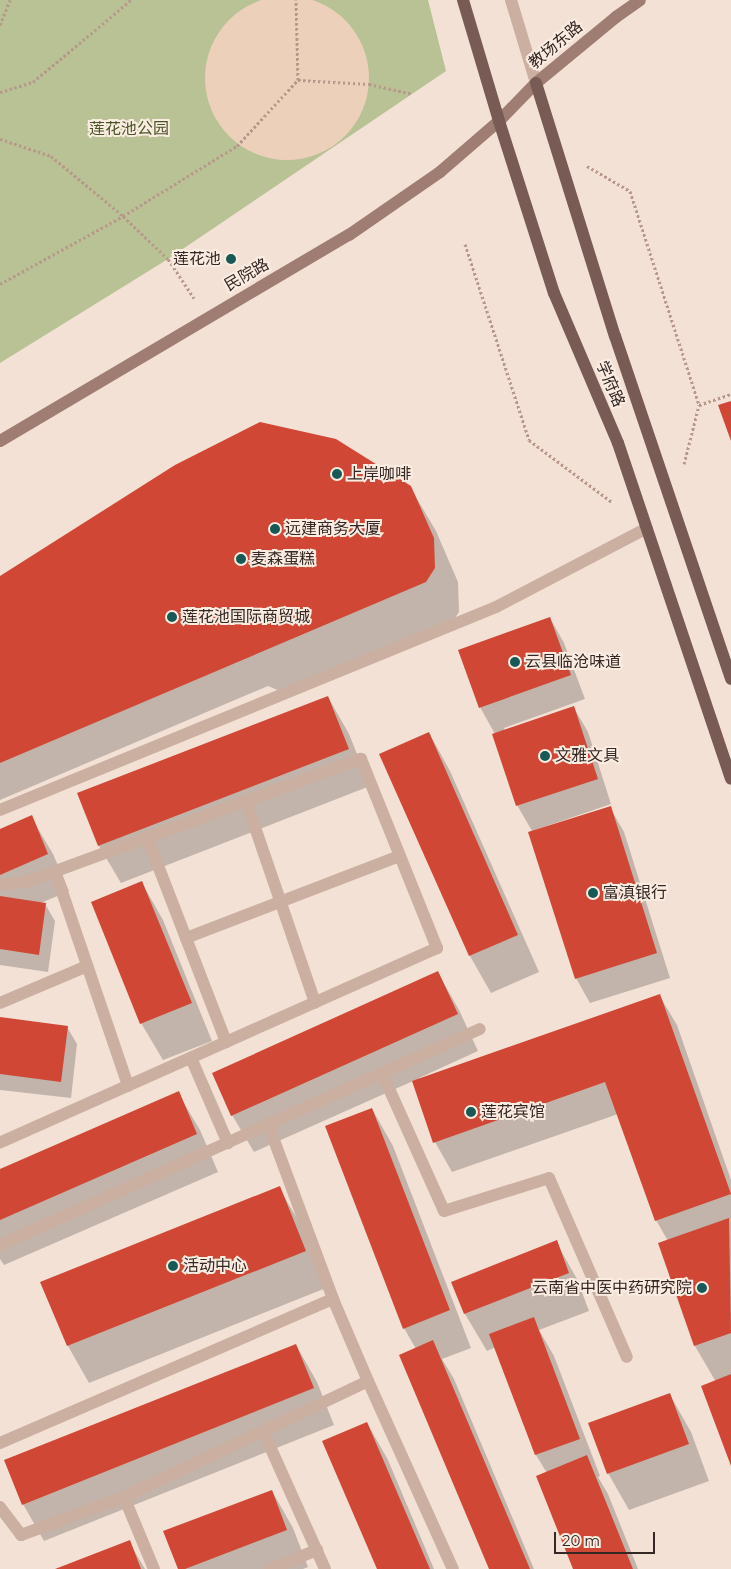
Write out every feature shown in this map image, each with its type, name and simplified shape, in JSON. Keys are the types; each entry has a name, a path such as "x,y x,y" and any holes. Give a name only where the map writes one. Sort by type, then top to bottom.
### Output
{"main road":[{"name":"学府路","path":"464,0 499,121 554,293 618,444 731,779"},
{"name":"教场东路","path":"499,121 536,83 616,17 640,0"},
{"name":"学府路","path":"536,83 615,336 731,679"},
{"name":"民院路","path":"0,441 356,229 440,172 499,121"}],"lane":[{"name":"学府路","path":"511,0 536,83"},
{"path":"0,810 496,606 647,528"},
{"path":"0,885 26,882 361,759 437,948 0,1144"},
{"path":"246,801 315,1002"},
{"path":"147,837 226,1042"},
{"path":"186,938 400,856"},
{"path":"55,871 128,1086"},
{"path":"0,1003 87,966"},
{"path":"0,1245 480,1029"},
{"path":"191,1058 228,1143"},
{"path":"382,1073 444,1211 548,1178 627,1357"},
{"path":"268,1124 332,1299 452,1569"},
{"path":"0,1443 332,1299"},
{"path":"0,1507 21,1535 124,1497 368,1381"},
{"path":"263,1431 325,1569"},
{"path":"124,1497 154,1569"},
{"path":"270,1569 316,1550"}],"path":[{"path":"0,24 10,0"},
{"path":"0,92 33,82 130,0"},
{"path":"0,284 123,216 237,146 298,80 296,0"},
{"path":"298,80 369,84 413,94"},
{"path":"0,139 51,156 123,216 168,259 206,318"},
{"path":"556,148 630,191 700,405 673,508"},
{"path":"465,244 529,440 616,504"},
{"path":"700,405 731,394"}],"green space":[{"name":"莲花池公园","path":"0,0 428,0 446,71 168,259 0,363"}],"shaded area":[{"path":"295,-4 311,-1 326,5 351,26 360,39 366,54 369,78 368,94 360,117 339,142 326,151 311,157 279,160 263,157 241,147 218,124 206,94 205,70 208,54 218,32 241,9 271,-3"}],"building":[{"path":"731,401 731,441 718,405"},
{"name":"莲花池国际商贸城","path":"260,422 336,439 411,486 434,538 435,568 426,582 0,763 0,576 175,465"},
{"name":"云县临沧味道","path":"550,617 571,675 479,708 458,650"},
{"path":"328,696 349,749 98,846 77,793"},
{"name":"文雅文具","path":"574,706 598,779 516,806 492,734"},
{"path":"429,732 518,935 469,956 379,754"},
{"name":"富滇银行","path":"611,806 657,953 575,979 528,832"},
{"path":"32,815 48,854 0,875 0,829"},
{"path":"142,881 192,1003 140,1024 91,902"},
{"path":"0,896 46,903 39,955 0,949"},
{"path":"438,971 458,1014 231,1116 212,1073"},
{"name":"莲花宾馆","path":"660,994 731,1194 655,1221 605,1082 433,1143 412,1081"},
{"path":"0,1017 68,1026 61,1082 0,1074"},
{"path":"179,1091 197,1134 0,1220 0,1169"},
{"path":"372,1108 450,1310 403,1329 325,1126"},
{"name":"活动中心","path":"280,1186 306,1251 67,1346 40,1282"},
{"name":"云南省中医中药研究院","path":"729,1218 731,1333 694,1346 658,1243"},
{"path":"557,1240 569,1273 464,1314 451,1282"},
{"path":"534,1317 580,1439 535,1455 489,1334"},
{"path":"433,1340 530,1569 489,1569 399,1355"},
{"path":"296,1344 314,1388 22,1505 4,1460"},
{"path":"731,1374 731,1466 701,1386"},
{"path":"670,1393 689,1444 607,1474 588,1423"},
{"path":"367,1422 430,1569 377,1569 322,1441"},
{"path":"587,1455 633,1569 573,1569 536,1476"},
{"path":"272,1490 287,1530 185,1569 178,1569 163,1531"},
{"path":"130,1540 141,1569 55,1569"}],"place":[{"name":"莲花池","path":"231,259"},
{"name":"上岸咖啡","path":"337,474"},
{"name":"远建商务大厦","path":"275,529"},
{"name":"麦森蛋糕","path":"241,559"},
{"name":"莲花池国际商贸城","path":"172,617"},
{"name":"云县临沧味道","path":"515,662"},
{"name":"文雅文具","path":"545,756"},
{"name":"富滇银行","path":"593,893"},
{"name":"莲花宾馆","path":"471,1112"},
{"name":"活动中心","path":"173,1266"},
{"name":"云南省中医中药研究院","path":"702,1288"}]}
